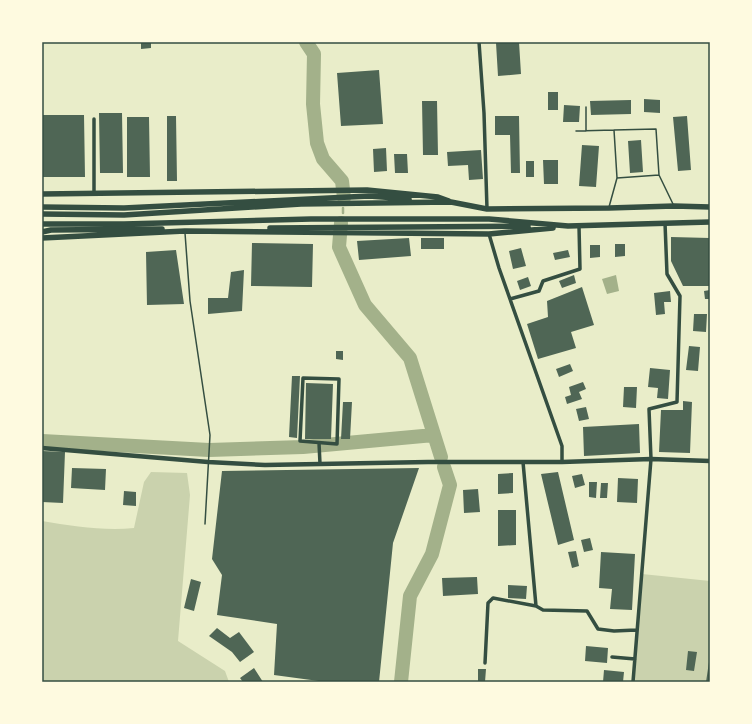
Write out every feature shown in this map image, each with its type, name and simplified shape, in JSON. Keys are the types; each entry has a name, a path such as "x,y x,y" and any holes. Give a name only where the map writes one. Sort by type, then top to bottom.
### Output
{"highway":[{"path":"42,194 367,190 438,197 451,202"},
{"path":"42,207 124,208 369,196 444,202"},
{"path":"42,214 124,215 301,204 444,202 487,208 710,207"},
{"path":"42,224 124,224 311,219 481,219 568,226"},
{"path":"42,232 51,230 579,226 710,222"},
{"path":"42,238 185,231 488,234 568,226"}],"street":[{"path":"479,42 484,113 487,208"},
{"path":"94,119 94,193"},
{"path":"633,682 651,459 649,409 677,402 680,296 667,274 665,223"},
{"path":"510,299 540,291 543,281 580,268 579,226"},
{"path":"488,234 562,446 562,462"},
{"path":"303,378 339,379 337,444 319,443 300,441 303,378"},
{"path":"319,443 320,464"},
{"path":"42,448 208,462 265,465 428,462 562,462 651,459 710,461"},
{"path":"523,462 536,606"},
{"path":"485,663 488,603 493,598 536,606 543,610 587,611 598,629 614,631 636,630"},
{"path":"612,658 635,659"}],"lane":[{"path":"586,107 586,131"},
{"path":"576,130 656,129 659,175 674,206"},
{"path":"609,208 617,178 614,130"},
{"path":"617,178 659,175"},
{"path":"185,231 190,300 210,436 205,524"}],"shaded area":[{"path":"616,275 619,291 607,294 602,279"},
{"path":"151,472 187,473 190,495 178,641 225,671 229,682 42,682 42,521 100,528 134,528 144,482"},
{"path":"642,574 710,581 710,682 633,682"}],"building":[{"path":"141,42 151,42 151,48 141,49"},
{"path":"519,42 521,74 498,76 496,43"},
{"path":"379,70 383,124 341,126 337,73"},
{"path":"548,92 558,92 558,110 548,110"},
{"path":"644,99 660,100 660,113 644,112"},
{"path":"631,100 631,114 591,115 590,101"},
{"path":"422,101 437,101 438,155 423,155"},
{"path":"564,105 580,106 579,122 563,122"},
{"path":"99,113 122,113 123,173 100,173"},
{"path":"42,115 84,115 85,177 42,177"},
{"path":"167,116 176,116 177,181 167,181"},
{"path":"495,116 519,116 520,173 511,173 510,135 495,135"},
{"path":"687,116 691,170 678,171 673,117"},
{"path":"127,117 149,117 150,177 127,177"},
{"path":"641,140 643,172 630,173 628,141"},
{"path":"582,145 599,146 596,187 579,186"},
{"path":"386,148 387,171 374,172 373,149"},
{"path":"481,150 483,179 469,180 468,165 448,166 447,152"},
{"path":"394,154 407,154 408,173 395,173"},
{"path":"543,160 558,160 558,184 544,184"},
{"path":"526,161 534,161 534,177 526,177"},
{"path":"671,237 710,238 710,286 683,286 671,261"},
{"path":"409,238 411,256 359,260 357,241"},
{"path":"421,238 444,238 444,249 421,249"},
{"path":"252,243 313,244 312,287 251,286"},
{"path":"615,244 625,244 625,256 615,257"},
{"path":"590,245 600,245 600,257 590,258"},
{"path":"521,248 526,266 513,269 509,251"},
{"path":"176,250 184,304 147,305 146,252"},
{"path":"568,250 570,257 555,260 553,253"},
{"path":"244,270 242,311 208,314 208,298 228,298 231,272"},
{"path":"574,275 576,283 562,288 559,281"},
{"path":"528,277 531,286 520,290 517,281"},
{"path":"582,287 594,325 571,332 576,348 538,359 527,324 548,317 547,301"},
{"path":"710,290 710,299 705,299 704,291"},
{"path":"670,291 671,302 664,302 665,314 656,315 654,293"},
{"path":"694,314 707,314 706,332 693,331"},
{"path":"689,346 700,347 698,371 686,370"},
{"path":"336,351 343,351 343,360 336,359"},
{"path":"570,364 573,371 559,377 556,369"},
{"path":"650,368 670,370 668,399 657,398 658,388 648,387"},
{"path":"292,376 300,376 297,438 289,437"},
{"path":"583,382 586,389 579,392 582,399 567,404 565,397 571,395 569,387"},
{"path":"306,383 333,384 331,439 305,439"},
{"path":"624,387 637,387 636,408 623,407"},
{"path":"683,401 692,402 690,453 659,452 661,410 683,410"},
{"path":"343,402 352,402 350,439 341,439"},
{"path":"586,407 589,419 579,421 576,409"},
{"path":"639,424 640,453 584,456 583,427"},
{"path":"42,451 65,452 63,503 42,502"},
{"path":"72,468 106,469 105,490 71,488"},
{"path":"419,468 393,543 379,682 326,682 274,675 277,624 217,615 222,575 212,559 222,471"},
{"path":"558,472 574,540 558,545 541,474"},
{"path":"513,473 513,493 498,494 498,474"},
{"path":"582,474 585,485 575,488 572,476"},
{"path":"618,478 638,479 637,503 617,502"},
{"path":"589,482 597,482 596,498 589,497"},
{"path":"601,483 608,483 607,498 600,498"},
{"path":"478,489 480,512 464,513 463,490"},
{"path":"124,491 136,492 136,506 123,505"},
{"path":"498,510 516,510 516,545 498,546"},
{"path":"590,538 593,550 584,552 581,540"},
{"path":"576,551 579,566 572,568 568,552"},
{"path":"601,552 635,554 632,610 610,609 612,589 599,588"},
{"path":"477,577 478,594 443,596 442,578"},
{"path":"191,579 201,582 194,611 184,608"},
{"path":"508,585 527,586 526,599 508,598"},
{"path":"217,628 230,638 239,632 254,652 240,662 232,652 209,636"},
{"path":"586,646 608,648 607,663 585,661"},
{"path":"688,651 697,652 694,671 686,670"},
{"path":"709,662 710,682 706,682"},
{"path":"254,668 263,682 243,682 240,678"},
{"path":"478,669 486,669 485,682 478,682"},
{"path":"604,670 624,672 623,682 603,682"}],"waterway":[{"path":"306,42 314,54 313,104 317,143 323,159 342,181 344,198"},
{"path":"343,208 343,213"},
{"path":"341,223 339,247 365,305 410,358 441,457"},
{"path":"42,441 209,450 303,447 434,435"},
{"path":"401,682 410,596 432,554 450,485 444,467"}]}
